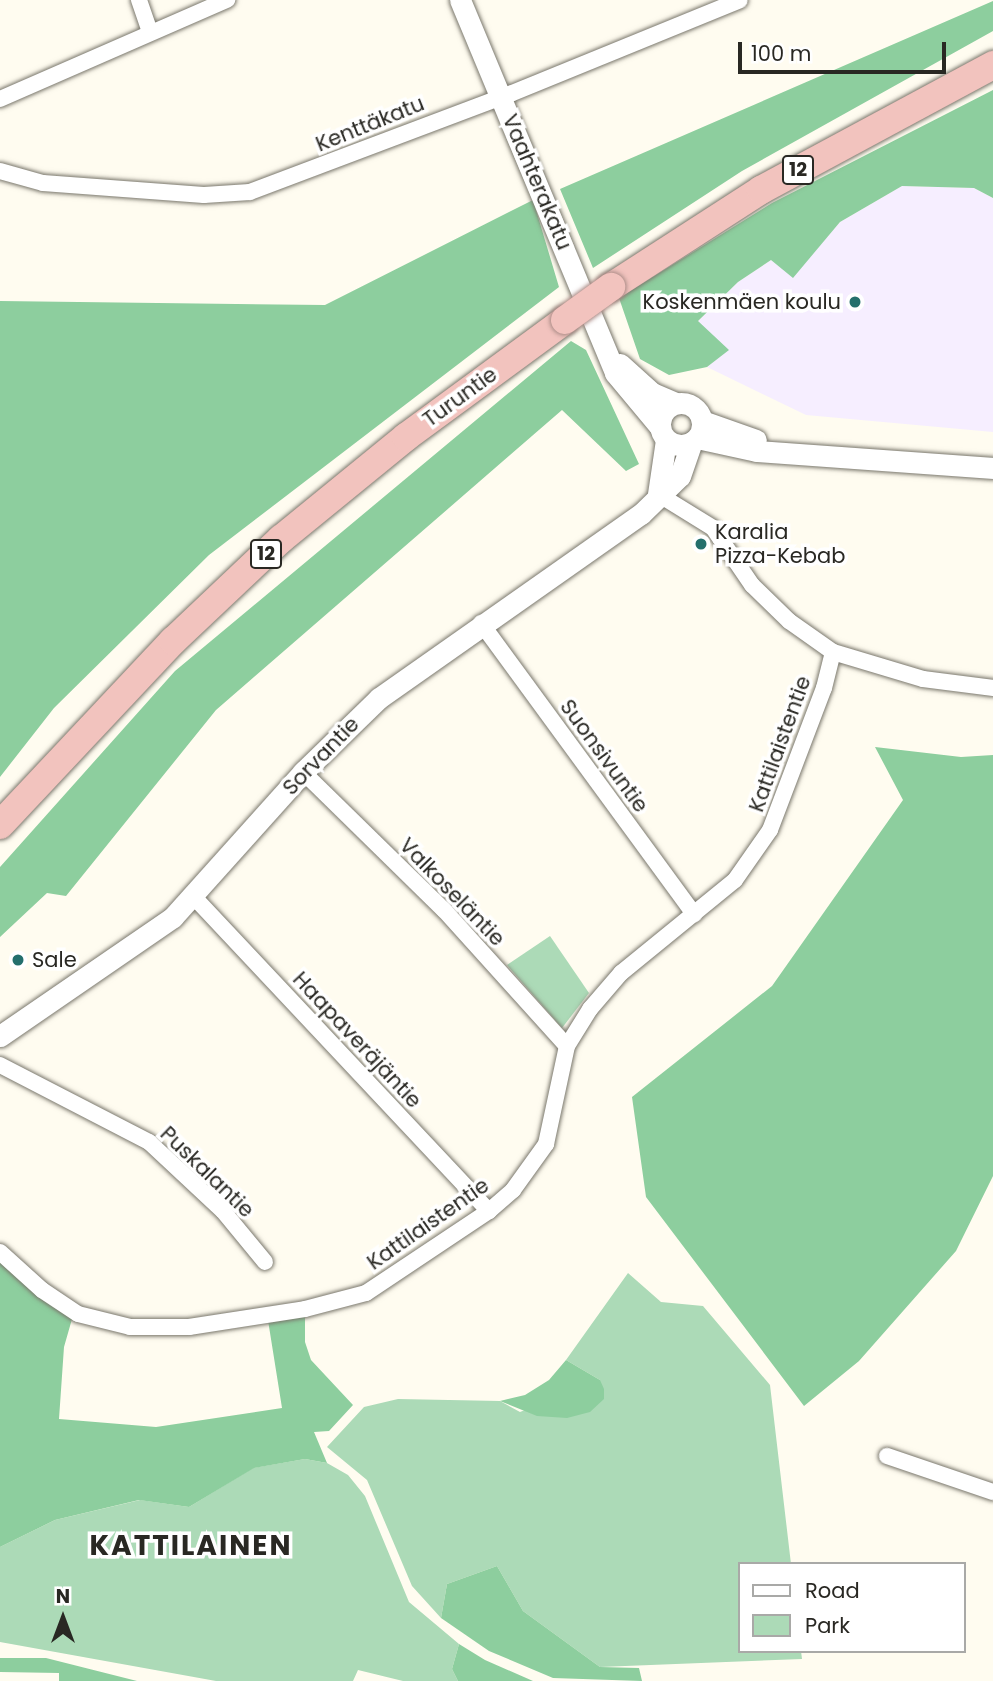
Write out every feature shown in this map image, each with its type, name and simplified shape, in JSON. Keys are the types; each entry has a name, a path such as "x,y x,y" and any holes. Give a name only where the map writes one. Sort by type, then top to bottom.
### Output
{"highway":[{"name":"Turuntie","path":"0,825 173,641 281,539 406,437 565,320 761,190 993,65"}],"main road":[{"name":"Vaahterakatu","path":"460,0 614,363 615,373 663,433"},
{"name":"Vaahterakatu","path":"614,363 652,393 676,403"},
{"path":"658,494 662,415 676,403 694,407 697,434"},
{"path":"663,433 678,446 697,434 747,439 814,452 993,468"},
{"name":"Sorvantie","path":"0,1036 152,933 194,897 303,772 379,698 481,623 641,514 658,494 680,476 697,434"}],"street":[{"path":"139,0 150,32"},
{"path":"0,99 227,0"},
{"name":"Kenttäkatu","path":"0,171 43,183 204,195 250,192 501,97 740,0"},
{"path":"658,494 713,528 752,585 789,621 833,652 923,679 993,688"},
{"name":"Suonsivuntie","path":"481,623 694,914"},
{"name":"Kattilaistentie","path":"0,1252 41,1290 78,1314 131,1327 189,1327 305,1309 366,1293 489,1211 513,1190 546,1144 567,1046 621,973 735,880 770,830 824,688 833,652"},
{"name":"Valkoseläntie","path":"303,772 444,911 567,1046"},
{"name":"Haapaveräjäntie","path":"194,897 489,1211"},
{"name":"Puskalantie","path":"0,1065 149,1142 223,1211 265,1262"},
{"path":"887,1456 993,1492"}],"shaded area":[{"name":"Koskenmäen koulu","path":"902,186 974,188 993,198 993,432 806,415 707,367 728,350 697,322 738,282 771,260 793,277 840,222"}],"green space":[{"path":"993,1 993,31 742,171 593,268 560,189"},
{"path":"993,90 993,198 974,188 902,186 840,222 793,278 771,260 738,282 698,321 729,350 707,367 669,375 640,359 619,298 772,203"},
{"path":"533,200 559,287 209,555 54,708 0,777 0,301 325,305"},
{"path":"571,341 586,350 639,464 626,471 562,410 216,710 66,896 47,893 0,937 0,867 175,671"},
{"path":"875,747 961,757 993,755 993,1176 956,1251 859,1361 804,1406 646,1197 632,1097 772,986 903,800"},
{"path":"550,936 589,993 562,1028 507,965"},
{"path":"0,1261 72,1319 64,1347 59,1419 156,1427 282,1408 267,1314 305,1309 305,1342 311,1360 353,1405 329,1431 314,1432 327,1463 305,1459 254,1468 189,1507 139,1500 55,1520 0,1547"},
{"path":"628,1273 661,1302 703,1306 770,1385 791,1562 738,1562 738,1653 801,1653 802,1659 600,1667 523,1611 497,1566 447,1584 441,1618 412,1586 367,1480 327,1447 364,1407 398,1399 500,1401 520,1412 600,1380 566,1360"},
{"path":"566,1360 600,1380 604,1399 590,1412 567,1418 537,1416 500,1401 525,1395 549,1380"},
{"path":"305,1459 327,1463 348,1475 365,1496 409,1602 459,1644 452,1669 458,1681 403,1681 358,1670 353,1681 216,1681 0,1642 0,1547 55,1520 140,1500 189,1507 253,1468"},
{"path":"497,1566 523,1611 600,1667 639,1668 642,1681 553,1678 489,1651 441,1618 447,1584"},
{"path":"459,1644 485,1660 533,1681 458,1681 452,1669"},
{"path":"0,1658 46,1658 137,1681 59,1681 59,1673 0,1672"}],"place":[{"name":"Koskenmäen koulu","path":"855,302"},
{"name":"Karalia Pizza-Kebab","path":"701,544"},
{"name":"Sale","path":"18,960"}],"district":[{"name":"KATTILAINEN","path":"191,1546"}]}
